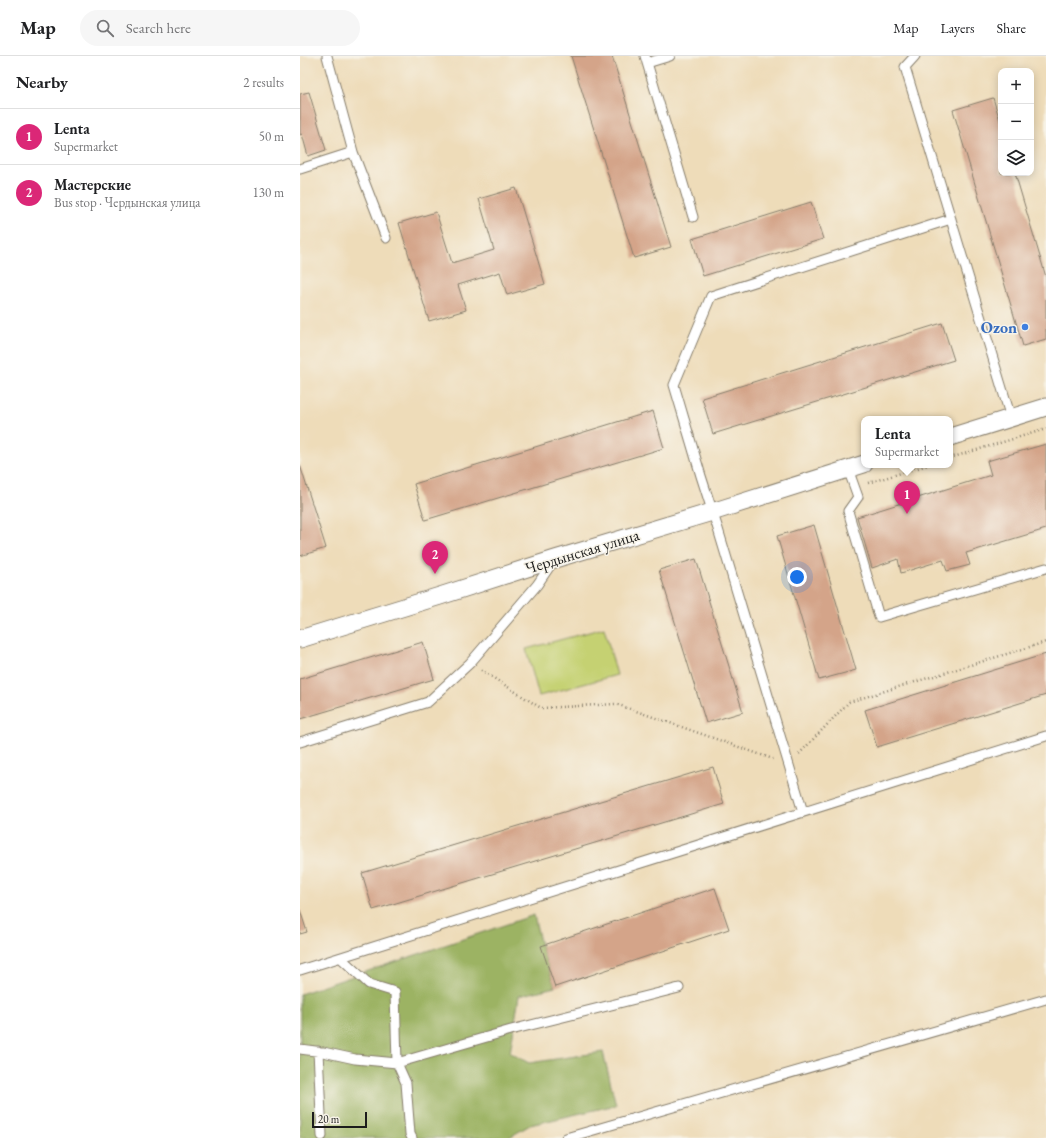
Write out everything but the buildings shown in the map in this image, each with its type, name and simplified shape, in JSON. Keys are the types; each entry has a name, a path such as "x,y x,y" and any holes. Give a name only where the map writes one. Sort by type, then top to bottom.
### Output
{"street":[{"path":"953,436 1046,407"},
{"name":"Чердынская улица","path":"300,639 856,467"}],"lane":[{"path":"327,56 354,152 386,238"},
{"path":"670,56 646,59 693,217"},
{"path":"915,56 904,68 1011,418"},
{"path":"300,169 354,152"},
{"path":"803,812 674,385 711,296 951,219"},
{"path":"856,467 858,497 848,510 879,617 1046,568"},
{"path":"300,742 428,702 470,663 537,585 555,559"},
{"path":"300,970 1046,736"},
{"path":"340,958 370,984 395,992 397,1063 406,1083 410,1134 412,1138"},
{"path":"300,1049 318,1051 355,1059 397,1063 511,1030 679,988"},
{"path":"566,1138 1046,999"},
{"path":"318,1051 322,1136"}],"path":[{"path":"953,457 1046,429"},
{"path":"470,663 541,708 616,704 789,764 849,702 1046,642"}],"green space":[{"path":"604,628 617,675 539,696 526,649"},
{"path":"534,915 541,946 555,987 519,996 510,1053 529,1063 603,1052 616,1105 530,1125 508,1138 300,1138 300,994"}],"place":[{"name":"Ozon","path":"1025,327"},
{"name":"Lenta","path":"907,514"},
{"name":"Мастерские","path":"435,574"}]}
